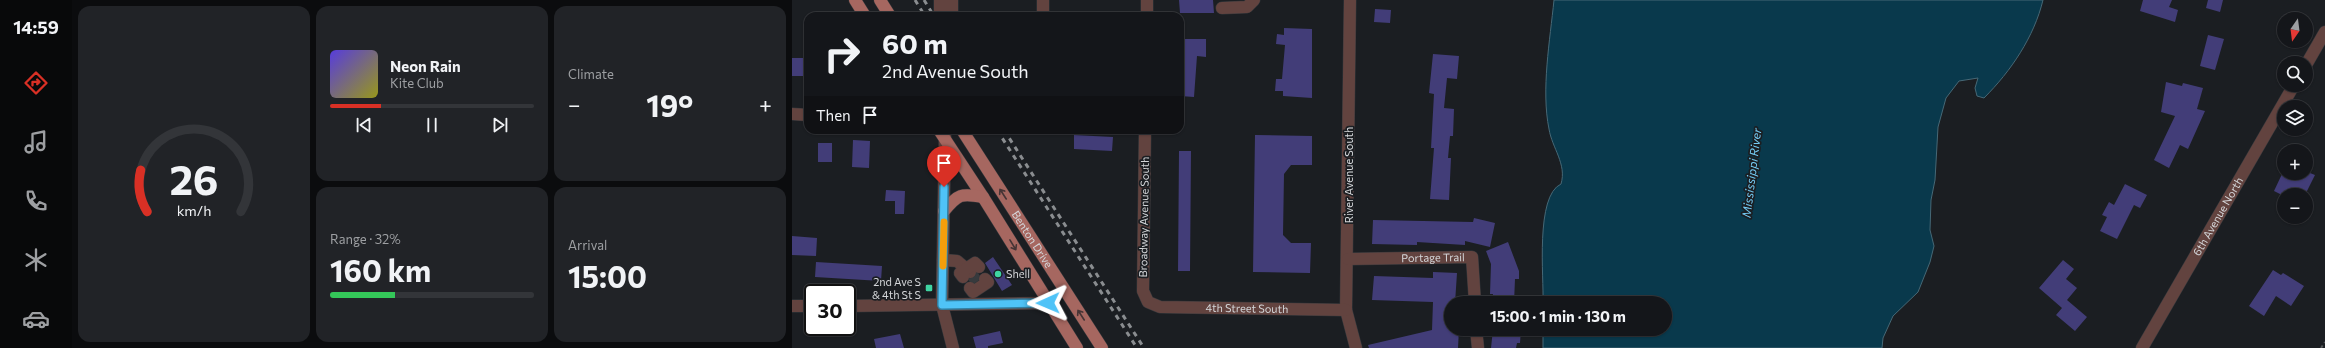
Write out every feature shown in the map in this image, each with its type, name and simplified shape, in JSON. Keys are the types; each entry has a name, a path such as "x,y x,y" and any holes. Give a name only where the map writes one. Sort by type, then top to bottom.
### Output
{"main road":[{"path":"855,0 862,12"},
{"path":"880,0 888,12"},
{"name":"Benton Drive","path":"965,134 1102,348"},
{"name":"Benton Drive","path":"945,135 1077,348"},
{"path":"944,211 954,198 960,195 983,197"}],"street":[{"path":"940,0 940,12"},
{"path":"952,0 952,12"},
{"path":"1043,0 1043,12"},
{"path":"1146,12 1147,0"},
{"path":"1222,8 1248,7 1254,0"},
{"name":"River Avenue South","path":"1350,0 1348,259 1346,310 1356,348"},
{"path":"2311,56 2325,32"},
{"name":"6th Avenue North","path":"2142,348 2290,92"},
{"path":"792,114 804,115"},
{"name":"Broadway Avenue South","path":"1145,134 1143,291 1148,302"},
{"path":"945,135 942,305 953,348"},
{"name":"Portage Trail","path":"1348,259 1472,258 1475,296"},
{"path":"943,260 957,261 970,271"},
{"path":"978,284 984,295 984,304"},
{"name":"4th Street South","path":"1148,302 1160,307 1346,310"},
{"path":"856,306 1048,303"},
{"path":"792,306 804,306"},
{"path":"1477,336 1478,348"}],"path":[{"path":"2321,348 2325,342"}],"water":[{"name":"Mississippi River","path":"1554,0 2043,0 2034,27 2020,53 1994,88 1984,98 1977,96 1975,88 1978,78 1959,81 1946,98 1938,127 1935,180 1931,200 1930,230 1934,246 1930,262 1918,292 1893,316 1883,338 1882,348 1543,348 1543,336 1672,336 1672,296 1543,296 1542,257 1544,220 1547,204 1553,191 1561,184 1562,177 1561,163 1549,129 1546,98 1547,65"}],"building":[{"path":"1179,0 1213,0 1214,13 1180,12"},
{"path":"2143,0 2172,0 2169,7 2178,10 2175,22 2140,11"},
{"path":"2208,0 2223,0 2220,12 2206,8"},
{"path":"1375,9 1391,10 1390,23 1374,22"},
{"path":"1284,28 1312,29 1312,98 1283,96 1283,91 1275,91 1276,79 1282,79 1285,45 1276,44 1277,34 1284,35"},
{"path":"2208,35 2224,39 2215,70 2200,66"},
{"path":"1184,39 1206,39 1206,57 1197,56 1194,97 1184,96"},
{"path":"1433,54 1459,56 1457,79 1447,78 1444,108 1454,109 1453,136 1450,136 1448,158 1451,158 1449,200 1430,199 1434,148 1431,148 1434,94 1429,93"},
{"path":"792,58 804,58 804,76 792,76"},
{"path":"2166,82 2182,86 2183,83 2203,88 2197,109 2205,111 2188,149 2180,145 2169,168 2154,160 2175,116 2161,112"},
{"path":"1074,135 1113,137 1112,151 1074,149"},
{"path":"1255,135 1312,136 1312,165 1291,165 1284,174 1283,235 1291,243 1311,243 1310,273 1253,272"},
{"path":"853,140 870,141 869,168 852,167"},
{"path":"818,143 832,143 832,162 818,162"},
{"path":"1179,151 1191,151 1190,271 1178,271"},
{"path":"2279,180 2312,180 2308,188 2277,188 2277,192 2274,191"},
{"path":"2125,184 2147,195 2140,208 2134,205 2117,239 2100,231 2107,217 2102,215 2109,202 2114,205"},
{"path":"886,190 905,191 904,214 895,214 895,201 885,201"},
{"path":"1474,218 1495,223 1490,247 1465,241 1465,245 1417,242 1417,245 1372,244 1373,220 1473,222"},
{"path":"792,236 817,238 816,256 792,255"},
{"path":"1508,242 1519,271 1519,279 1515,279 1514,296 1493,296 1493,294 1490,294 1491,264 1486,251"},
{"name":"Shell","path":"993,257 1012,285 1002,291 985,263"},
{"path":"2063,260 2074,269 2066,279 2077,288 2067,300 2087,317 2075,331 2056,315 2062,308 2039,288"},
{"path":"816,262 882,266 881,281 815,277"},
{"path":"2273,270 2281,275 2283,273 2304,286 2291,306 2276,296 2264,316 2249,306"},
{"path":"1433,272 1457,273 1455,296 1444,296 1444,336 1459,336 1458,348 1369,348 1368,345 1432,330 1433,302 1372,300 1374,276 1433,278"},
{"path":"1000,331 1003,343 988,346 988,348 976,348 973,337"},
{"path":"900,334 904,348 876,348 874,339"},
{"path":"1492,336 1520,336 1520,343 1517,343 1516,348 1491,348"}],"tunnel":[{"path":"970,272 978,283"}],"railway":[{"path":"915,0 922,12"},
{"path":"924,0 932,12"},
{"path":"1000,134 1137,348"},
{"path":"1007,134 1144,348"}],"slow traffic":[{"path":"943,266 944,222"}],"place":[{"name":"Shell","path":"998,274"},
{"name":"2nd Ave S & 4th St S","path":"929,288"}],"route":[{"path":"944,187 942,305 1048,303"}]}
